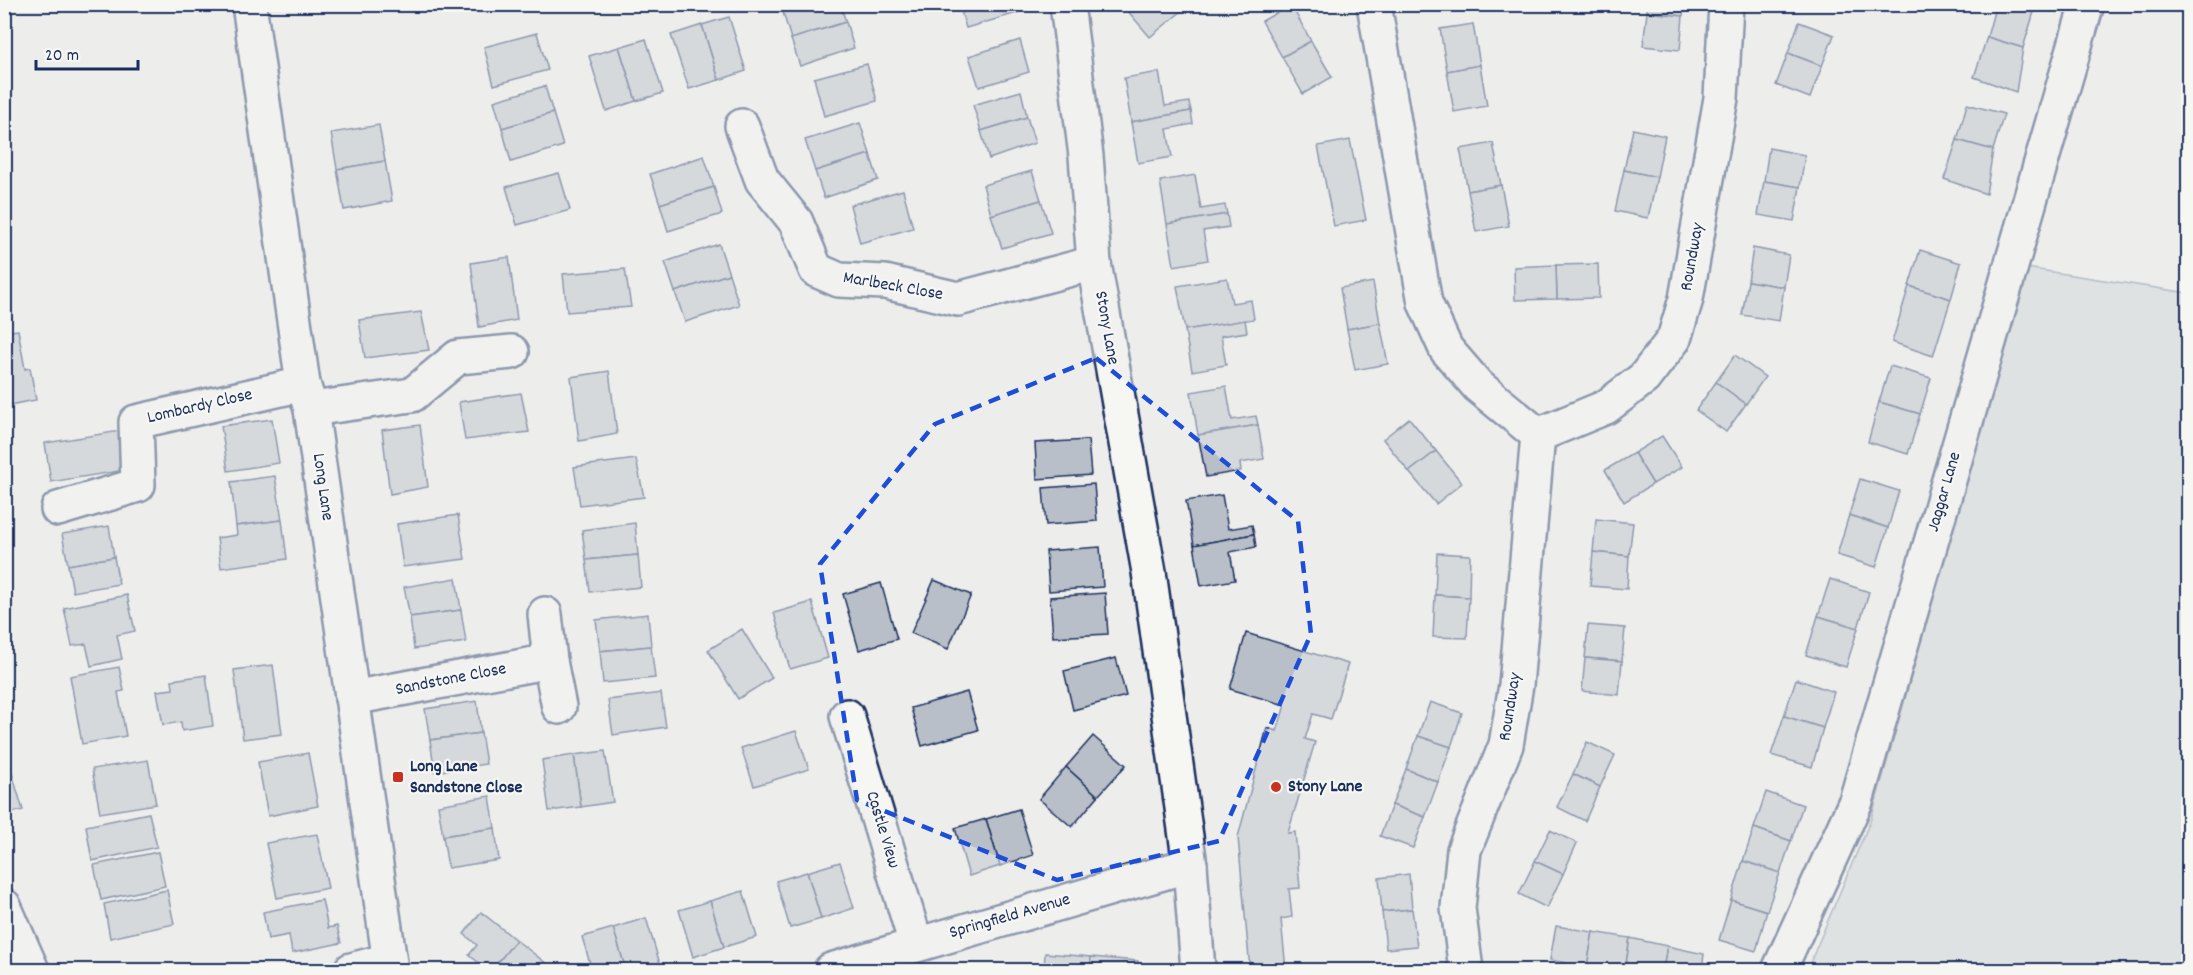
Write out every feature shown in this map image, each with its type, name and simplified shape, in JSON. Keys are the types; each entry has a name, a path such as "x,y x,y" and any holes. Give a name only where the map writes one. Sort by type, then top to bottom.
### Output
{"street":[{"name":"Long Lane","path":"249,4 390,965"},
{"name":"Stony Lane","path":"1067,4 1086,156 1094,263 1149,572 1190,865 1198,970"},
{"path":"1374,4 1425,303 1446,349 1478,386 1538,435"},
{"name":"Roundway","path":"1466,970 1458,908 1464,850 1506,745 1516,685 1538,435 1606,407 1644,378 1674,339 1686,299 1721,98 1725,4"},
{"name":"Jaggar Lane","path":"1779,970 1856,801 2088,4"},
{"name":"Marlbeck Close","path":"742,126 762,180 796,222 816,270 839,280 885,282 958,299 1094,263"},
{"path":"307,397 412,395 458,357 512,352"},
{"name":"Lombardy Close","path":"58,509 138,485 136,422 307,397"},
{"path":"545,614 550,661 559,707"},
{"name":"Sandstone Close","path":"352,698 550,661"},
{"name":"Castle View","path":"847,716 916,944"},
{"name":"Springfield Avenue","path":"831,970 1190,865"},
{"path":"4,906 32,970"},
{"path":"351,970 390,965"}],"highlighted area":[{"path":"1096,358 1298,521 1311,634 1219,841 1057,880 857,800 820,564 935,424"}],"shaded area":[{"path":"2026,268 2188,293 2188,970 1807,970 1871,819"}],"building":[{"path":"795,4 840,4 846,22 791,39 782,9"},
{"path":"959,4 1015,4 1017,13 966,28"},
{"path":"1131,4 1176,4 1182,11 1150,37 1126,9"},
{"path":"1647,4 1684,4 1683,16 1647,12"},
{"path":"1996,4 2008,4 2034,12 2023,48 1987,37"},
{"path":"1291,5 1311,41 1282,57 1262,21"},
{"path":"1647,12 1683,16 1680,50 1643,46"},
{"path":"729,17 746,71 719,80 702,25"},
{"path":"846,22 854,48 800,66 791,39"},
{"path":"1799,22 1834,35 1822,66 1788,53"},
{"path":"1473,24 1480,65 1447,71 1440,29"},
{"path":"702,25 719,80 689,89 671,35"},
{"path":"537,33 548,70 494,85 484,47"},
{"path":"1987,37 2023,48 2016,92 1974,77"},
{"path":"646,39 663,93 636,101 619,47"},
{"path":"1020,40 1029,72 979,87 969,56"},
{"path":"1311,41 1332,77 1303,94 1282,57"},
{"path":"619,47 636,101 606,111 589,56"},
{"path":"1788,53 1822,66 1810,98 1776,85"},
{"path":"867,64 877,101 824,116 814,78"},
{"path":"1480,65 1487,106 1454,112 1447,71"},
{"path":"1159,72 1165,106 1189,102 1191,111 1131,122 1124,78"},
{"path":"545,86 553,113 502,128 494,101"},
{"path":"1021,91 1027,117 981,131 973,105"},
{"path":"1967,104 2004,114 1993,150 1957,140"},
{"path":"1191,111 1193,124 1167,129 1172,157 1138,163 1131,122"},
{"path":"553,113 563,146 511,162 502,128"},
{"path":"1027,117 1035,143 989,159 981,131"},
{"path":"860,123 870,154 815,171 805,140"},
{"path":"379,125 385,161 337,169 331,133"},
{"path":"1633,129 1665,136 1657,177 1624,170"},
{"path":"1350,140 1366,220 1334,226 1318,146"},
{"path":"1957,140 1993,150 1986,194 1944,179"},
{"path":"1493,143 1501,185 1468,191 1460,149"},
{"path":"1769,148 1805,155 1800,187 1764,181"},
{"path":"870,154 878,180 824,198 815,171"},
{"path":"704,156 714,187 660,204 650,174"},
{"path":"385,161 392,201 344,210 337,169"},
{"path":"1624,170 1657,177 1648,218 1615,211"},
{"path":"1032,171 1041,200 991,215 983,185"},
{"path":"559,173 570,210 517,225 506,187"},
{"path":"1195,175 1201,209 1225,205 1227,214 1167,224 1160,181"},
{"path":"1764,181 1800,187 1794,221 1758,215"},
{"path":"1501,185 1509,226 1476,232 1468,191"},
{"path":"714,187 722,214 668,231 660,204"},
{"path":"903,190 913,228 860,243 850,205"},
{"path":"1041,200 1051,233 1002,248 991,215"},
{"path":"1227,214 1229,227 1203,231 1208,260 1174,266 1167,224"},
{"path":"719,244 729,274 675,292 665,262"},
{"path":"1753,248 1789,255 1784,287 1748,281"},
{"path":"1920,250 1961,263 1951,299 1909,286"},
{"path":"509,257 517,320 479,327 471,263"},
{"path":"1598,264 1599,298 1557,299 1556,265"},
{"path":"1556,265 1557,299 1515,300 1514,267"},
{"path":"625,269 631,307 567,312 563,274"},
{"path":"729,274 739,305 685,322 675,292"},
{"path":"1227,278 1232,303 1251,300 1254,319 1185,330 1177,286"},
{"path":"1748,281 1784,287 1779,321 1742,315"},
{"path":"1373,282 1380,323 1347,329 1340,288"},
{"path":"1909,286 1951,299 1933,356 1892,342"},
{"path":"421,312 429,350 365,358 359,320"},
{"path":"1245,320 1247,332 1221,336 1226,365 1192,371 1185,330"},
{"path":"1380,323 1388,364 1355,370 1347,329"},
{"path":"18,330 25,369 30,368 36,400 4,406 4,332"},
{"path":"1735,355 1765,377 1746,404 1716,382"},
{"path":"1890,366 1931,378 1920,414 1879,402"},
{"path":"609,371 617,434 579,441 571,377"},
{"path":"1716,382 1746,404 1726,432 1696,410"},
{"path":"1226,386 1232,420 1256,416 1258,425 1198,435 1191,392"},
{"path":"521,393 529,432 465,440 459,402"},
{"path":"1879,402 1920,414 1908,454 1868,442"},
{"path":"1409,418 1436,451 1409,472 1383,439"},
{"path":"272,419 279,463 228,471 221,426"},
{"path":"420,425 428,487 390,494 382,430"},
{"path":"1258,425 1264,459 1240,463 1241,471 1206,477 1198,435"},
{"path":"120,431 126,470 51,482 45,443"},
{"path":"1662,436 1682,467 1653,484 1634,453"},
{"path":"1088,440 1091,475 1037,479 1035,443"},
{"path":"1436,451 1462,483 1436,504 1409,472"},
{"path":"1634,453 1653,484 1624,502 1605,470"},
{"path":"636,459 644,497 580,505 574,467"},
{"path":"275,476 282,520 236,526 231,482"},
{"path":"1860,479 1899,491 1888,528 1849,515"},
{"path":"1094,484 1097,521 1046,525 1043,488"},
{"path":"1222,495 1228,529 1252,525 1254,534 1194,545 1186,501"},
{"path":"458,515 465,559 403,567 397,524"},
{"path":"1849,515 1888,528 1876,567 1837,555"},
{"path":"1596,519 1633,523 1629,556 1593,552"},
{"path":"282,520 287,559 221,568 217,538 237,535 236,526"},
{"path":"635,523 638,555 586,560 582,530"},
{"path":"109,526 114,557 68,565 62,534"},
{"path":"1254,534 1256,547 1230,552 1235,580 1201,586 1194,545"},
{"path":"1100,547 1103,587 1049,591 1046,551"},
{"path":"1593,552 1629,556 1627,589 1590,586"},
{"path":"1437,553 1470,555 1469,597 1435,595"},
{"path":"638,555 641,587 590,592 586,560"},
{"path":"114,557 119,584 73,592 68,565"},
{"path":"456,578 461,610 410,617 404,587"},
{"path":"1830,579 1869,592 1858,628 1818,616"},
{"path":"934,580 971,595 948,649 911,633"},
{"path":"881,583 897,639 859,650 843,594"},
{"path":"1105,593 1108,634 1053,637 1050,597"},
{"path":"127,595 135,631 117,635 122,659 91,666 86,644 72,646 64,608"},
{"path":"1435,595 1469,597 1467,638 1433,637"},
{"path":"812,602 828,658 790,669 774,613"},
{"path":"461,610 466,642 414,649 410,617"},
{"path":"648,614 651,646 600,651 596,620"},
{"path":"1818,616 1858,628 1846,667 1806,655"},
{"path":"1588,625 1625,628 1622,661 1585,658"},
{"path":"742,629 772,678 738,699 708,650"},
{"name":"Stony Lane","path":"1246,633 1348,664 1331,719 1313,714 1305,739 1315,742 1288,833 1295,832 1300,888 1289,889 1292,917 1281,919 1286,970 1250,970 1238,837 1267,728 1277,731 1285,705 1230,689"},
{"path":"651,646 655,678 603,683 600,651"},
{"path":"1116,658 1126,696 1073,710 1064,671"},
{"path":"1585,658 1622,661 1619,695 1582,691"},
{"path":"273,665 282,734 243,739 234,670"},
{"path":"119,667 124,691 118,692 126,736 82,744 70,676"},
{"path":"206,675 213,726 182,731 181,722 163,725 157,691 173,689 172,680"},
{"path":"1796,679 1834,692 1823,728 1784,716"},
{"path":"967,692 978,730 922,746 911,708"},
{"path":"661,693 666,727 613,735 608,700"},
{"path":"477,701 481,733 430,740 425,709"},
{"path":"1430,702 1462,713 1451,747 1418,736"},
{"path":"1784,716 1823,728 1812,767 1771,755"},
{"path":"796,731 809,769 754,786 741,748"},
{"path":"481,733 486,764 435,772 430,740"},
{"path":"1093,736 1126,765 1098,796 1066,767"},
{"path":"1418,736 1451,747 1438,782 1406,769"},
{"path":"1587,742 1615,755 1600,787 1573,774"},
{"path":"4,747 23,810 4,815"},
{"path":"605,751 613,802 581,807 574,755"},
{"path":"308,753 318,806 268,816 258,762"},
{"path":"574,755 581,807 549,811 542,760"},
{"path":"148,760 156,804 100,813 92,769"},
{"path":"1066,767 1098,796 1072,827 1039,799"},
{"path":"1406,769 1438,782 1425,817 1392,805"},
{"path":"1573,774 1600,787 1585,821 1557,807"},
{"path":"1766,792 1803,805 1791,841 1754,828"},
{"path":"490,796 495,828 443,836 438,805"},
{"path":"1392,805 1425,817 1413,848 1380,836"},
{"path":"1019,809 1033,855 1000,866 986,819"},
{"path":"149,813 157,847 92,861 86,826"},
{"path":"986,819 1000,866 969,876 955,828"},
{"path":"495,828 499,860 448,868 443,836"},
{"path":"1754,828 1791,841 1780,873 1743,861"},
{"path":"1550,830 1577,843 1563,874 1535,861"},
{"path":"317,834 328,888 277,898 266,843"},
{"path":"158,852 165,886 101,900 94,865"},
{"path":"1535,861 1563,874 1547,908 1519,894"},
{"path":"1743,861 1780,873 1767,911 1731,900"},
{"path":"840,862 854,908 821,919 807,872"},
{"path":"807,872 821,919 790,928 776,881"},
{"path":"1409,874 1412,909 1382,912 1379,878"},
{"path":"167,890 174,924 110,938 104,904"},
{"path":"743,891 757,937 724,947 710,901"},
{"path":"322,900 328,928 337,926 341,943 292,953 289,935 268,939 263,912"},
{"path":"1731,900 1767,911 1756,951 1719,940"},
{"path":"710,901 724,947 693,957 679,910"},
{"path":"1412,909 1417,946 1386,949 1382,912"},
{"path":"481,912 516,940 492,970 488,970 469,955 477,945 464,934"},
{"path":"646,918 660,964 641,970 626,970 613,928"},
{"path":"1556,926 1593,932 1587,967 1550,960"},
{"path":"613,928 626,970 592,970 582,937"},
{"path":"1593,932 1630,938 1625,970 1587,967"},
{"path":"1630,938 1667,946 1663,970 1625,970"},
{"path":"516,940 555,970 492,970"},
{"path":"1667,946 1704,954 1702,970 1663,970"},
{"path":"1045,953 1091,957 1090,970 1044,970"},
{"path":"1091,957 1138,961 1138,970 1090,970"}],"place":[{"name":"Long Lane Sandstone Close","path":"398,777"},
{"name":"Stony Lane","path":"1276,787"}]}
